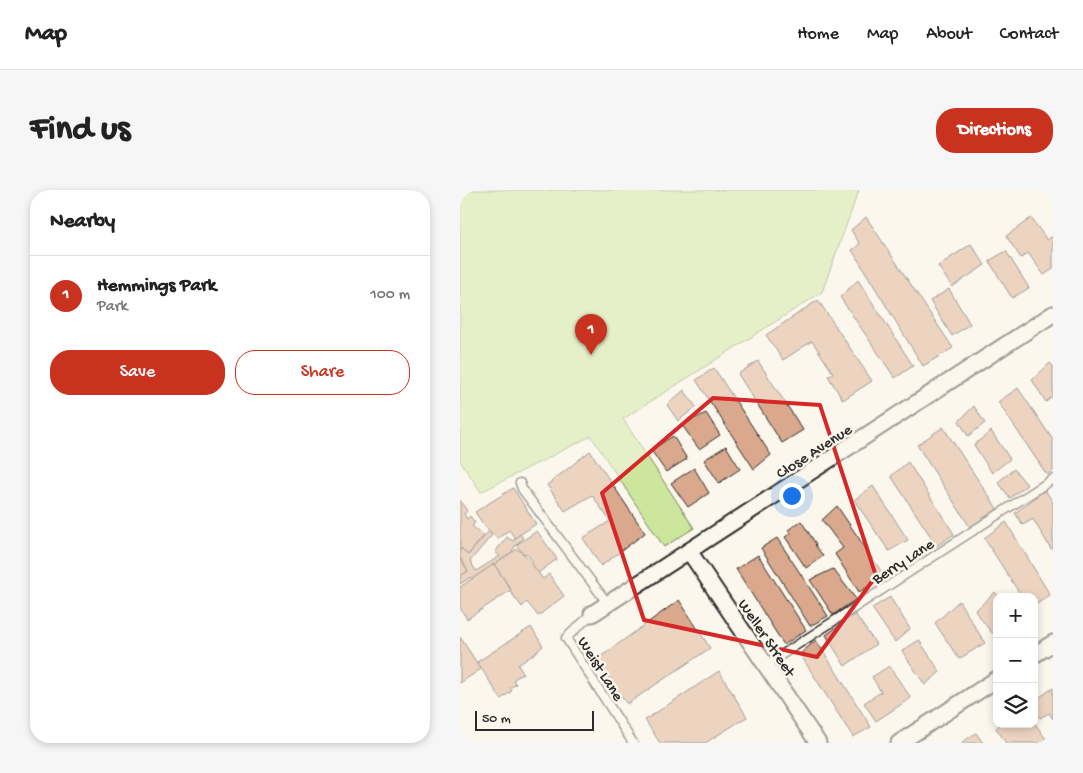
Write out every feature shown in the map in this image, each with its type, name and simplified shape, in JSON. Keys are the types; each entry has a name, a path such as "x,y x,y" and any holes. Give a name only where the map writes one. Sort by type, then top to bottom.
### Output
{"street":[{"name":"Close Avenue","path":"592,614 1053,314"},
{"name":"Weller Street","path":"689,551 818,743"},
{"path":"1038,652 1053,642"},
{"path":"907,741 993,682"}],"lane":[{"name":"Berry Lane","path":"766,665 1053,479"},
{"path":"520,483 522,489 608,604"},
{"name":"Weist Lane","path":"592,614 566,638 633,743"}],"highlighted area":[{"path":"713,398 820,405 876,576 817,657 644,620 602,493"}],"green space":[{"path":"460,190 859,190 822,292 623,419 694,528 664,547 591,436 481,492 460,461"}],"building":[{"path":"866,217 953,348 923,366 852,250 860,244 851,230"},
{"path":"1031,218 1047,240 1053,236 1053,269 1044,275 1028,253 1021,258 1006,236"},
{"path":"971,244 985,265 952,287 938,266"},
{"path":"1006,251 1029,288 1012,298 989,261"},
{"path":"858,280 913,366 895,378 840,297"},
{"path":"949,289 970,324 952,336 930,301"},
{"path":"818,300 872,381 843,400 828,376 833,373 812,341 783,360 766,335"},
{"path":"758,361 803,430 782,443 738,374"},
{"path":"1050,363 1053,366 1053,396 1046,402 1032,380"},
{"path":"714,368 771,455 754,469 696,380"},
{"path":"1018,388 1053,440 1053,471 1047,475 998,402"},
{"path":"684,390 696,407 678,421 667,405"},
{"path":"974,406 985,423 968,436 959,421"},
{"path":"706,413 720,435 699,449 682,425"},
{"path":"943,427 998,510 970,527 917,445"},
{"path":"991,431 1010,459 992,473 974,445"},
{"path":"673,436 687,459 666,472 651,450"},
{"path":"726,446 740,469 719,483 704,460"},
{"path":"590,451 645,533 601,566 583,538 610,521 592,495 565,511 547,485"},
{"path":"908,462 954,534 937,546 891,476"},
{"path":"694,468 709,493 688,507 671,483"},
{"path":"1014,469 1027,485 1010,498 998,482"},
{"path":"873,486 908,540 889,551 854,500"},
{"path":"513,488 536,524 515,538 509,530 497,539 475,512"},
{"path":"1045,490 1053,502 1053,548 1051,549 1033,519 1023,525 1015,513"},
{"path":"460,500 467,511 464,514 467,519 470,516 475,523 472,526 484,536 468,555 460,549"},
{"path":"837,506 885,577 859,592 835,554 843,548 822,520"},
{"path":"801,521 823,556 806,568 785,537 791,533 788,530"},
{"path":"1006,522 1050,595 1038,603 1038,593 1019,593 984,538"},
{"path":"489,531 492,535 470,561 476,571 500,556 495,552 507,537 513,541 520,534 523,538 510,554 472,579 471,577 460,584 460,576 468,571 460,558 460,549 468,555"},
{"path":"537,531 557,559 538,573 526,553 524,554 516,545"},
{"path":"777,538 828,616 810,626 761,548"},
{"path":"517,549 524,554 543,579 549,574 564,596 538,616 527,602 522,607 494,564"},
{"path":"758,555 806,630 784,645 736,569"},
{"path":"460,558 468,571 460,576"},
{"path":"494,564 511,590 467,619 460,608 460,587"},
{"path":"833,569 856,599 833,615 810,580"},
{"path":"993,594 993,632 992,633 975,611"},
{"path":"890,597 910,629 895,642 872,608"},
{"path":"679,600 710,648 627,704 596,660"},
{"path":"959,601 985,643 959,659 935,623"},
{"path":"855,614 876,644 845,666 826,635"},
{"path":"531,627 543,646 518,665 523,673 513,680 516,684 510,688 512,691 501,699 477,662"},
{"path":"460,637 481,669 460,683"},
{"path":"816,640 871,727 853,737 800,654"},
{"path":"919,640 940,672 925,685 902,651"},
{"path":"889,666 911,698 876,721 864,703 881,692 872,677"},
{"path":"719,671 747,717 705,743 660,743 645,720"},
{"path":"1053,688 1053,719 1049,713 1040,718 1038,715 1038,698"},
{"path":"996,728 1038,728 1048,742 1046,743 1006,743"},
{"path":"976,733 983,743 961,743"}],"place":[{"name":"Hemmings Park","path":"591,355"}]}
